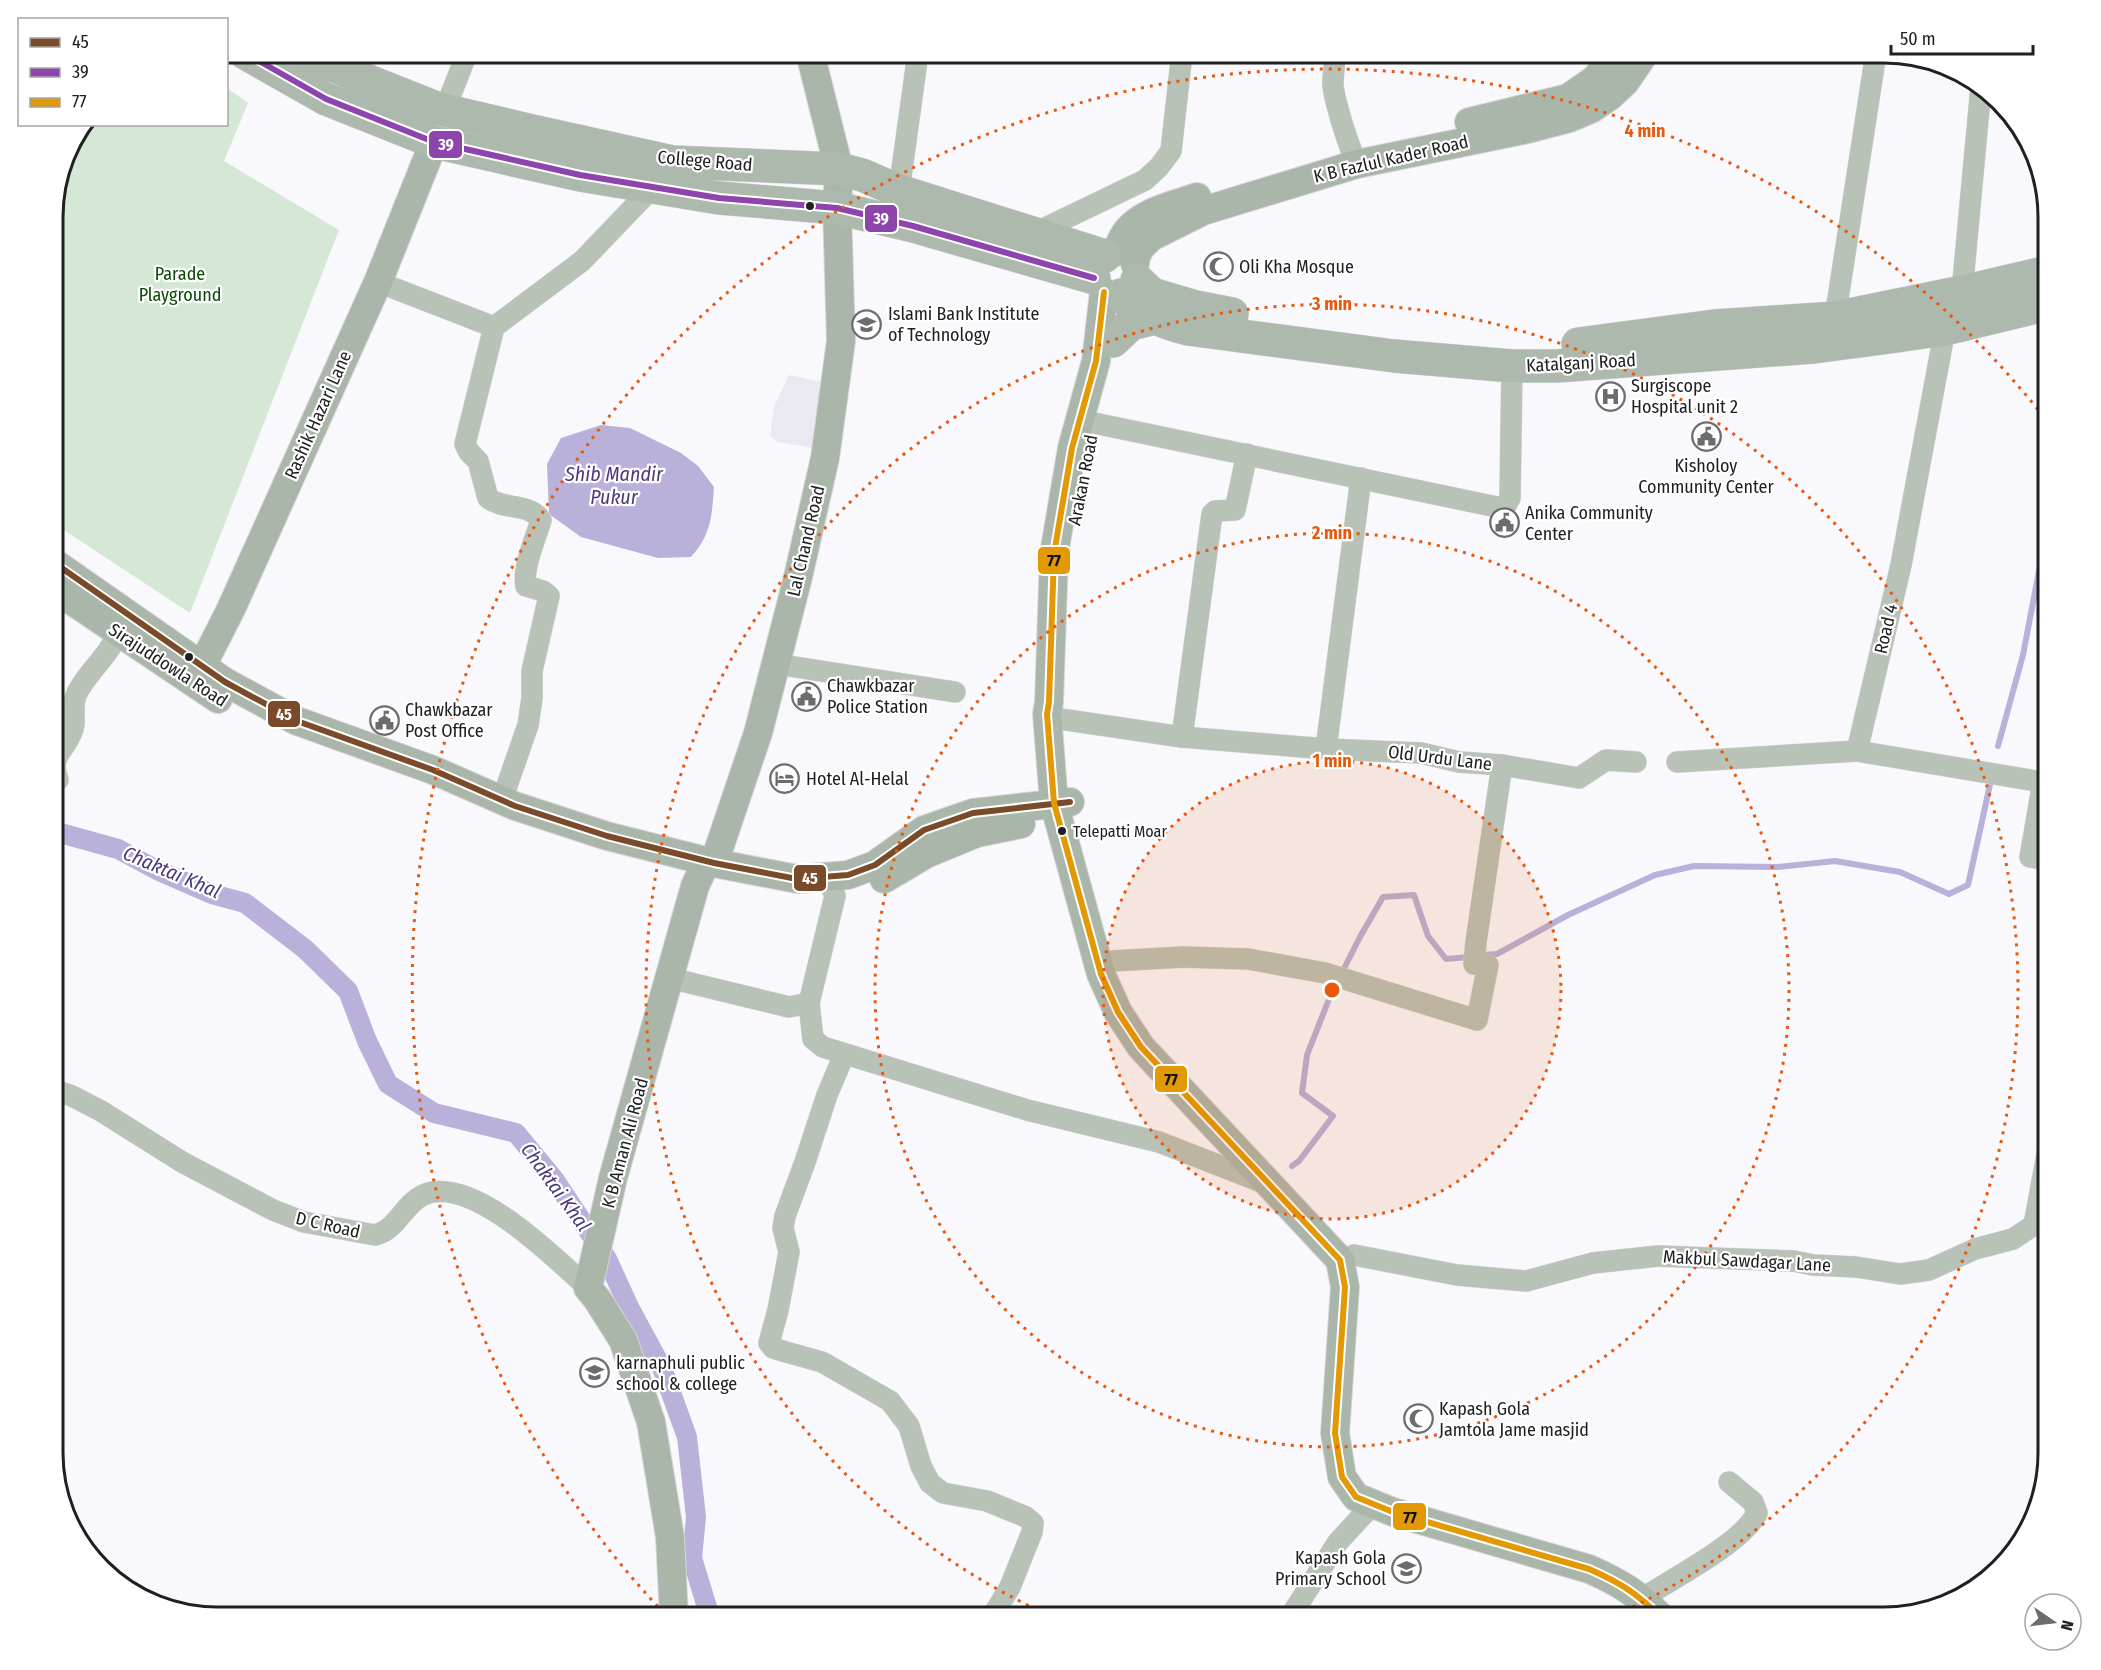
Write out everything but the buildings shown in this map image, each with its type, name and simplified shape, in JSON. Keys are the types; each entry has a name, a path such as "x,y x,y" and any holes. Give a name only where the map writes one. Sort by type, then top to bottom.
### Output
{"main road":[{"name":"College Road","path":"264,63 326,99 434,142 530,165 719,198 837,208 1116,274"},
{"name":"College Road","path":"330,63 442,109 673,162 839,169 862,175 899,191 1035,233 1116,274"},
{"name":"Lal Chand Road","path":"710,871 758,733 776,664 825,458 841,341 837,208 839,169 813,63"},
{"name":"K B Fazlul Kader Road","path":"1116,274 1127,231 1153,213 1466,123 1568,98 1594,80 1609,63"},
{"name":"K B Fazlul Kader Road","path":"1353,155 1528,129 1570,118 1591,109 1610,96 1625,82 1637,63"},
{"name":"Rashik Hazari Lane","path":"194,673 231,609 378,282 434,142"},
{"name":"Katalganj Road","path":"1116,274 1152,294 1196,307 1264,320 1442,343 1553,346 1714,326 1835,318 2038,275"},
{"name":"Katalganj Road","path":"1116,274 1129,303 1171,325 1222,334 1394,356 1512,366 1557,366 1803,348 1945,329 2038,307"},
{"name":"Arakan Road","path":"1116,274 1113,341 1094,423 1070,554 1060,719 1063,809 1112,961 1153,1045 1347,1258"},
{"name":"Arakan Road","path":"1116,274 1096,361 1072,448 1054,554 1047,714 1063,809 1101,974 1118,1012 1141,1047 1267,1181 1347,1258"},
{"path":"1113,341 1131,324 1156,318"},
{"name":"Sirajuddowla Road","path":"63,570 245,715 296,740 434,786 490,810 599,846 710,871"},
{"name":"Sirajuddowla Road","path":"63,595 118,632 194,673 246,695 297,721 433,770 502,800 710,871 740,884 788,892 831,887 866,889 927,854 977,833 1063,809"},
{"name":"K B Aman Ali Road","path":"619,1182 682,981 710,871"},
{"name":"K B Aman Ali Road","path":"593,1294 619,1182 692,898 710,871"},
{"path":"1347,1258 1335,1433 1342,1477 1356,1497 1393,1512 1589,1569 1618,1581 1644,1600 1656,1605"},
{"path":"1347,1258 1360,1285 1347,1417 1354,1460 1369,1488 1398,1504 1575,1556 1617,1573 1656,1605"},
{"path":"593,1294 623,1340 651,1422 670,1537 674,1607"}],"street":[{"path":"442,109 446,107 463,63"},
{"path":"899,191 916,63"},
{"path":"1035,233 1145,180 1159,167 1171,151 1181,63"},
{"path":"1335,63 1333,85 1353,155"},
{"path":"1835,318 1874,63"},
{"path":"1962,292 1980,97"},
{"path":"502,800 528,725 532,698 532,671 549,596 543,591 526,586 525,583 541,520 528,510 504,506 488,498 478,461 465,444 494,327 582,261 652,187"},
{"path":"378,282 494,327"},
{"name":"Road 4","path":"1857,752 1901,565 1945,329"},
{"path":"1094,423 1505,507 1510,498 1512,366"},
{"path":"1182,736 1212,514 1215,511 1235,510 1247,454"},
{"path":"1326,749 1361,478"},
{"path":"63,748 72,734 73,705 76,694 114,643 118,632"},
{"path":"776,664 955,692"},
{"name":"Old Urdu Lane","path":"1060,719 1182,736 1326,749 1421,753 1459,762 1502,765 1579,778 1606,760 1636,762"},
{"path":"1677,762 1857,752 2038,781"},
{"path":"1112,961 1183,957 1248,959 1325,973 1477,1020 1488,965 1474,964 1476,942 1502,765"},
{"path":"2038,820 2030,857 2038,858"},
{"path":"831,887 823,939 809,1003 813,1039 823,1047 1028,1110 1160,1142 1267,1181"},
{"path":"682,981 789,1006 809,1003"},
{"path":"844,1055 826,1095 785,1216 783,1228 789,1252 769,1343 780,1350 822,1362 890,1401 909,1426 921,1466 930,1483 943,1493 987,1501 1033,1522 1032,1532 1010,1587 998,1607"},
{"name":"D C Road","path":"63,1093 101,1111 182,1162 273,1210 304,1222 375,1236 391,1227 406,1208 423,1195 455,1193 500,1214 535,1240 593,1294"},
{"path":"2025,1231 2034,1225 2038,1205"},
{"path":"2025,1231 2038,1234"},
{"name":"Makbul Sawdagar Lane","path":"1347,1258 1457,1275 1526,1281 1593,1263 1658,1256 1794,1261 1900,1274 1929,1270 1975,1249 2013,1239 2025,1231"},
{"path":"1656,1605 1752,1523 1757,1513 1754,1502 1730,1482"},
{"path":"1296,1607 1338,1542 1373,1504"}],"shaded area":[{"path":"789,375 831,384 820,449 778,442 770,436 774,407"}],"green space":[{"name":"Parade Playground","path":"228,89 248,103 224,161 339,230 190,613 63,530 63,207 68,177 75,158 93,126 228,126"}],"water":[{"name":"Shib Mandir Pukur","path":"601,425 630,428 681,453 698,466 714,487 707,533 691,557 658,558 581,537 549,514 547,464 561,438"}],"waterway":[{"path":"1998,746 2023,655 2038,576"},
{"path":"1483,955 1497,954 1568,915 1655,875 1694,866 1777,867 1835,861 1900,872 1949,894 1968,885 1991,780"},
{"name":"Chaktai Khal","path":"63,834 118,849 157,870 212,894 245,903 305,949 348,991 367,1041 388,1084 434,1113 516,1133 554,1179 607,1259 629,1307 662,1368 687,1437 696,1517 692,1558 707,1607"},
{"path":"1292,1166 1299,1161 1333,1116 1302,1093 1307,1055 1331,994 1383,897 1414,895 1428,936 1446,959 1470,957"}],"transit line":[{"name":"39","path":"263,63 326,99 434,142 580,175 719,198 837,208 913,226 1094,278"},
{"name":"77","path":"1104,292 1096,361 1072,448 1054,554 1047,714 1054,803 1101,974 1118,1012 1141,1047 1340,1260 1345,1287 1335,1433 1342,1477 1356,1497 1393,1512 1589,1569 1628,1589 1650,1607"},
{"name":"45","path":"63,569 225,682 297,721 433,770 515,806 607,836 714,863 797,879 848,875 875,865 924,830 973,813 1070,802"}],"place":[{"name":"Oli Kha Mosque","path":"1218,267"},
{"name":"Islami Bank Institute of Technology","path":"867,324"},
{"name":"Surgiscope Hospital unit 2","path":"1610,396"},
{"name":"Kisholoy Community Center","path":"1706,437"},
{"name":"Anika Community Center","path":"1504,523"},
{"name":"Chawkbazar Police Station","path":"806,696"},
{"name":"Chawkbazar Post Office","path":"384,720"},
{"name":"Hotel Al-Helal","path":"785,779"},
{"name":"Telepatti Moar","path":"1062,831"},
{"name":"karnaphuli public school & college","path":"595,1373"},
{"name":"Kapash Gola Jamtola Jame masjid","path":"1418,1419"},
{"name":"Kapash Gola Primary School","path":"1407,1568"}]}
